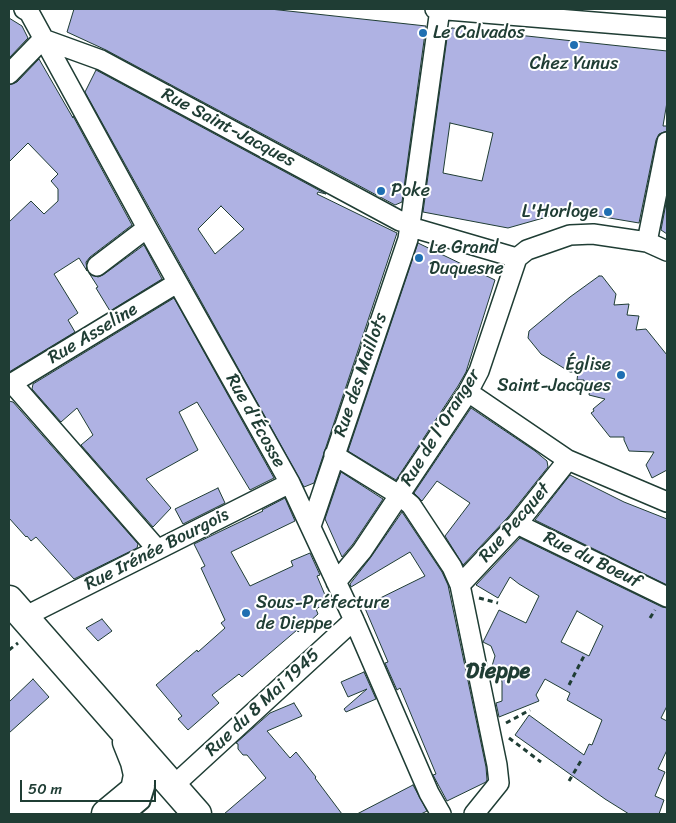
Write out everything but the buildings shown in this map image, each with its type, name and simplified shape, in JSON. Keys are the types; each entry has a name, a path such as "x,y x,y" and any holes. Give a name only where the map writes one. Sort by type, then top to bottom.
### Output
{"main road":[{"path":"16,609 197,814"},
{"path":"106,814 136,790 138,775 123,730"}],"street":[{"name":"Rue d'Écosse","path":"24,9 29,12 177,283 290,483 354,620 429,793 441,814"},
{"path":"435,9 667,28"},
{"name":"Rue des Maillots","path":"311,526 408,239 440,9"},
{"path":"9,74 43,39"},
{"name":"Rue Saint-Jacques","path":"43,39 101,60 400,221 409,223 414,228 517,258"},
{"path":"647,242 667,142"},
{"path":"97,266 147,228"},
{"path":"517,258 527,250 570,235 593,234 647,242 667,251"},
{"name":"Rue de l'Oranger","path":"336,582 362,551 468,392 479,371 517,258"},
{"name":"Rue Asseline","path":"10,384 177,283"},
{"path":"10,384 157,549"},
{"path":"468,392 568,460 667,502"},
{"path":"334,456 399,495 411,505 452,567 460,585 492,725 499,783 474,814"},
{"name":"Rue Pecquet","path":"460,585 517,524 568,460"},
{"name":"Rue Irénée Bourgois","path":"16,609 157,549 290,483"},
{"name":"Rue du Boeuf","path":"517,524 667,597"},
{"name":"Rue du 8 Mai 1945","path":"172,787 354,620"}],"lane":[{"path":"131,814 144,803 148,789 150,762"}],"path":[{"path":"569,685 585,654"},
{"path":"492,725 530,710"},
{"path":"492,725 541,762"},
{"path":"569,781 582,759"}],"place":[{"name":"Le Calvados","path":"423,33"},
{"name":"Chez Yunus","path":"574,45"},
{"name":"Poke","path":"381,191"},
{"name":"L'Horloge","path":"608,212"},
{"name":"Le Grand Duquesne","path":"419,258"},
{"name":"Église Saint-Jacques","path":"621,375"},
{"name":"Sous-Préfecture de Dieppe","path":"246,613"}],"district":[{"name":"Dieppe","path":"498,672"}]}
